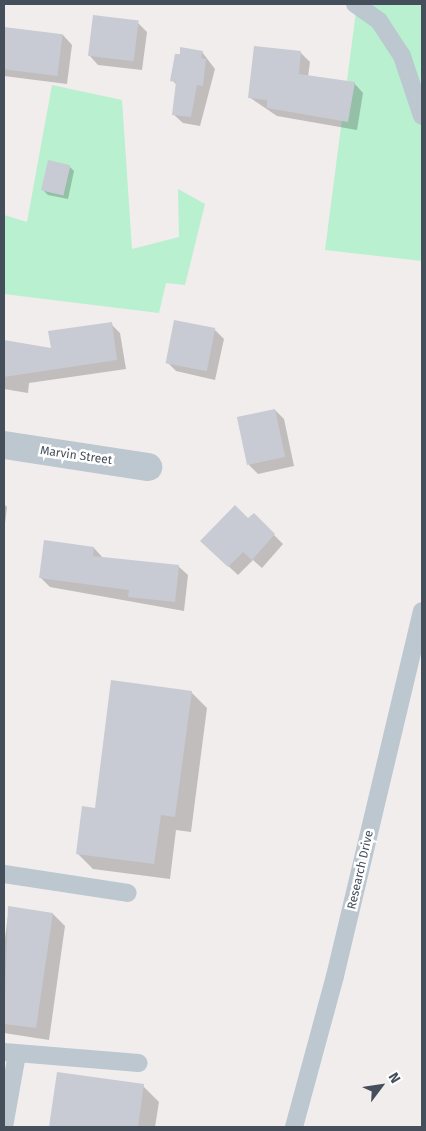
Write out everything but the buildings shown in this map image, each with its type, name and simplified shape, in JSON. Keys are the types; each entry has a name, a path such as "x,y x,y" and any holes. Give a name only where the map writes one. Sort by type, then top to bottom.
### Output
{"street":[{"name":"Marvin Street","path":"4,445 148,467"}],"lane":[{"path":"355,4 378,21 402,56 422,116"},
{"name":"Research Drive","path":"294,1127 335,976 422,611"},
{"path":"4,874 128,893"},
{"path":"4,1127 10,1053 139,1062"}],"green space":[{"path":"357,4 422,4 422,261 325,250"},
{"path":"52,85 122,100 132,249 179,237 178,189 205,204 185,285 166,283 159,313 4,294 4,215 27,222"}]}
